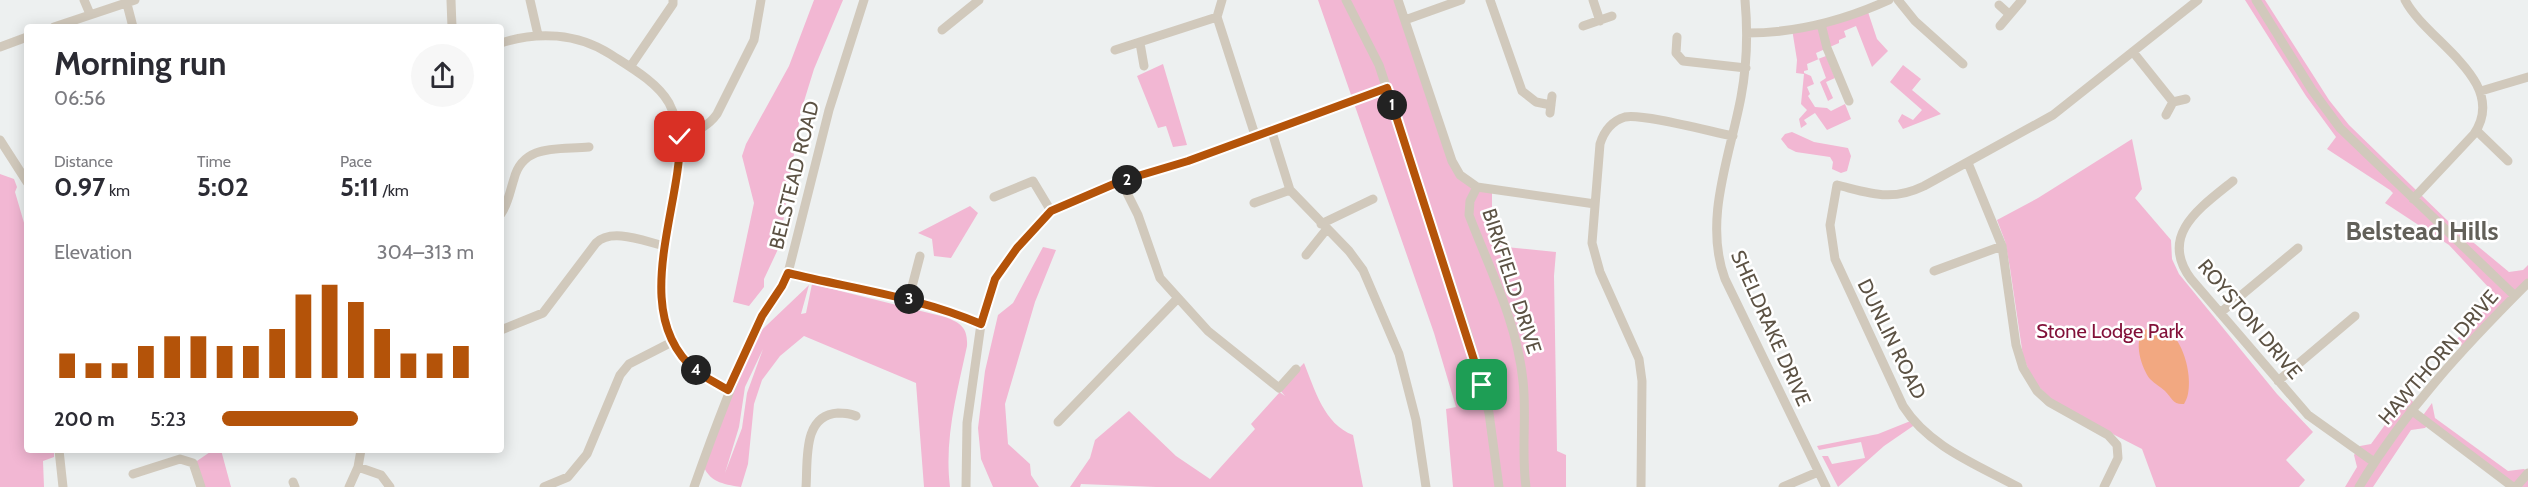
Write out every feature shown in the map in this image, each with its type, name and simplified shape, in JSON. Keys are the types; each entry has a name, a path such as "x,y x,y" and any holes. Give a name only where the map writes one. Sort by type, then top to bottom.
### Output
{"street":[{"path":"84,0 90,14"},
{"path":"451,0 452,24"},
{"path":"530,0 538,35"},
{"path":"630,68 673,4 673,0"},
{"path":"680,137 703,128 711,123 717,114 754,40 761,0"},
{"name":"BELSTEAD ROAD","path":"694,487 728,390 762,316 788,273 829,110 864,0"},
{"path":"942,30 979,0"},
{"path":"1222,0 1217,17 1255,135"},
{"path":"1346,0 1376,58 1387,88 1479,375 1491,428 1498,487"},
{"name":"BIRKFIELD DRIVE","path":"1398,0 1452,161 1460,175 1477,187 1470,201 1469,215 1506,306 1521,366 1524,392 1526,487"},
{"path":"1405,20 1461,0"},
{"path":"1490,0 1520,87 1532,100 1551,105"},
{"path":"1593,0 1600,21"},
{"name":"SHELDRAKE DRIVE","path":"1745,0 1746,68 1716,215 1717,255 1725,279 1826,487"},
{"path":"1747,33 1821,24 1889,0"},
{"path":"1898,0 1915,21 1963,64"},
{"path":"2000,26 2022,0"},
{"path":"2104,487 2118,458 2117,445 2108,435 2049,402 2037,391 2023,368 2016,345 2002,246 1968,164 2054,115 2198,0"},
{"path":"2256,0 2312,90 2335,121 2515,296"},
{"path":"2405,0 2419,21 2471,74 2481,91 2482,114 2476,130 2413,199"},
{"path":"62,24 131,2 133,24"},
{"path":"1999,5 2009,14"},
{"path":"1583,26 1612,16"},
{"path":"1114,50 1217,17"},
{"path":"1821,24 1827,48 1849,101"},
{"path":"504,42 538,35 568,37 599,47 652,84 668,101 680,137 665,246 661,302 672,342 696,371 728,390"},
{"path":"1677,37 1676,53 1683,61 1746,68"},
{"path":"0,47 24,38"},
{"path":"1140,43 1144,66"},
{"path":"2133,52 2173,102"},
{"path":"2481,91 2528,77"},
{"path":"966,487 968,423 981,324 995,279 1017,248 1051,211 1121,181 1188,161 1387,88"},
{"path":"2166,115 2173,102 2186,99"},
{"path":"1641,487 1641,370 1636,349 1600,272 1595,258 1592,235 1602,139 1608,129 1618,121 1634,117 1733,136"},
{"path":"1271,129 1290,190 1349,251 1363,270 1399,354 1416,420 1426,487"},
{"path":"2476,130 2508,161"},
{"path":"0,140 24,177"},
{"path":"504,210 516,170 524,158 538,152 589,147"},
{"name":"DUNLIN ROAD","path":"1968,164 1916,190 1896,196 1876,195 1837,185 1830,225 1835,259 1903,406 1917,424 1941,445 2018,487"},
{"path":"994,197 1033,181 1051,211"},
{"path":"1121,181 1138,215 1160,278 1177,299 1208,331 1279,388 1296,369"},
{"name":"ROYSTON DRIVE","path":"2233,181 2190,218 2179,247 2184,270 2278,381 2316,422 2374,462"},
{"path":"1477,187 1595,204"},
{"path":"1254,203 1290,190"},
{"path":"1306,255 1324,227 1373,199"},
{"path":"504,329 543,313 603,237 614,235 665,246"},
{"path":"1934,271 2002,246"},
{"path":"2220,313 2298,248"},
{"path":"909,298 921,256"},
{"path":"788,273 909,298 981,324"},
{"name":"HAWTHORN DRIVE","path":"2359,487 2411,410 2448,366 2528,283"},
{"path":"1058,422 1177,299"},
{"path":"2278,381 2355,316"},
{"path":"544,487 568,477 587,454 620,375 629,364 672,342"},
{"path":"2411,410 2515,487 2528,473"},
{"path":"806,487 810,431 816,422 828,414 849,413 856,416"},
{"path":"59,453 63,487"},
{"path":"349,487 360,453"},
{"path":"133,474 180,459 194,463 201,487"},
{"path":"357,467 381,476 390,487"},
{"path":"1783,487 1818,472"}],"green space":[{"path":"814,0 843,0 814,69 801,111 779,247 764,279 764,287 749,306 733,302 754,203 742,156 746,144 789,66"},
{"path":"1318,0 1398,0 1457,171 1492,191 1492,236 1506,237 1506,247 1556,252 1554,276 1557,451 1566,455 1566,487 1453,487 1446,409 1456,407 1434,333"},
{"path":"2245,0 2265,0 2329,100 2349,125 2451,224 2509,272 2523,270 2528,265 2528,283 2464,349 2456,340 2491,303 2491,290 2449,245 2385,203 2393,193 2390,190 2327,149 2336,137 2306,96"},
{"path":"1867,9 1877,39 1888,51 1872,67 1856,26 1844,31 1846,37 1839,40 1839,43 1816,53 1818,59 1826,56 1835,78 1826,82 1833,98 1828,101 1820,82 1826,78 1819,59 1807,64 1808,70 1804,71 1811,76 1814,84 1807,87 1810,94 1808,96 1815,107 1827,108 1831,111 1845,104 1851,119 1827,130 1815,113 1804,120 1807,124 1801,128 1799,119 1807,110 1801,104 1804,74 1796,73 1797,60 1792,29"},
{"path":"1163,64 1187,145 1173,147 1166,126 1158,128 1137,76"},
{"path":"1903,65 1921,79 1912,90 1941,114 1903,129 1898,121 1902,114 1913,120 1922,110 1890,82"},
{"path":"1792,132 1814,142 1848,148 1851,156 1847,171 1841,173 1832,169 1833,162 1830,157 1796,152 1788,148 1781,139 1785,134"},
{"name":"Stone Lodge Park","path":"2132,139 2142,189 2135,198 2171,240 2172,259 2179,274 2277,394 2313,432 2286,460 2305,480 2299,487 2156,487 2142,449 2058,406 2033,381 2023,356 2005,241 1997,220 2038,198"},
{"path":"0,174 14,179 17,187 15,192 24,223 24,453 54,453 54,457 43,461 44,487 0,487"},
{"path":"970,206 978,213 951,258 934,256 932,239 918,233"},
{"path":"1043,247 1056,250 1035,302 1005,404 1008,444 1030,464 1031,475 1039,487 993,487 981,459 978,428 985,371 998,315 1013,303"},
{"path":"812,284 945,317 965,330 967,346 950,434 950,487 924,487 916,383 804,336 780,356 762,380 754,404 748,464 741,487 722,483 708,474 702,463 746,345 809,285 801,314 806,313","holes":["763,349 747,393 742,428 725,473 739,427 745,387"]},
{"path":"1304,363 1328,415 1343,430 1353,435 1363,487 1156,487 1081,484 1080,487 1070,487 1090,458 1095,440 1129,411 1176,456 1210,479 1255,429 1251,424 1279,393 1278,391 1285,396 1279,389"},
{"path":"2406,396 2416,404 2421,418 2432,403 2435,418 2508,471 2524,469 2528,472 2528,487 2513,487 2429,424 2425,428 2411,430 2373,487 2345,487 2357,467 2354,455 2360,446 2371,444"},
{"path":"1913,420 1916,424 1884,446 1838,487 1822,456 1828,456 1832,464 1865,458 1861,442 1819,450 1817,446 1878,434"},
{"path":"209,453 222,453 231,487 201,487 194,463"}],"shaded area":[{"path":"2158,327 2167,330 2175,337 2186,360 2189,385 2188,396 2184,404 2175,402 2150,379 2141,362 2139,340 2141,335 2148,328"}],"district":[{"name":"Belstead Hills","path":"2422,231"}],"route":[{"path":"680,137 665,246 661,302 672,342 696,371 728,390 762,316 788,273 909,298 981,324 995,279 1017,248 1051,211 1121,181 1188,161 1387,88 1469,338 1482,385"}]}
